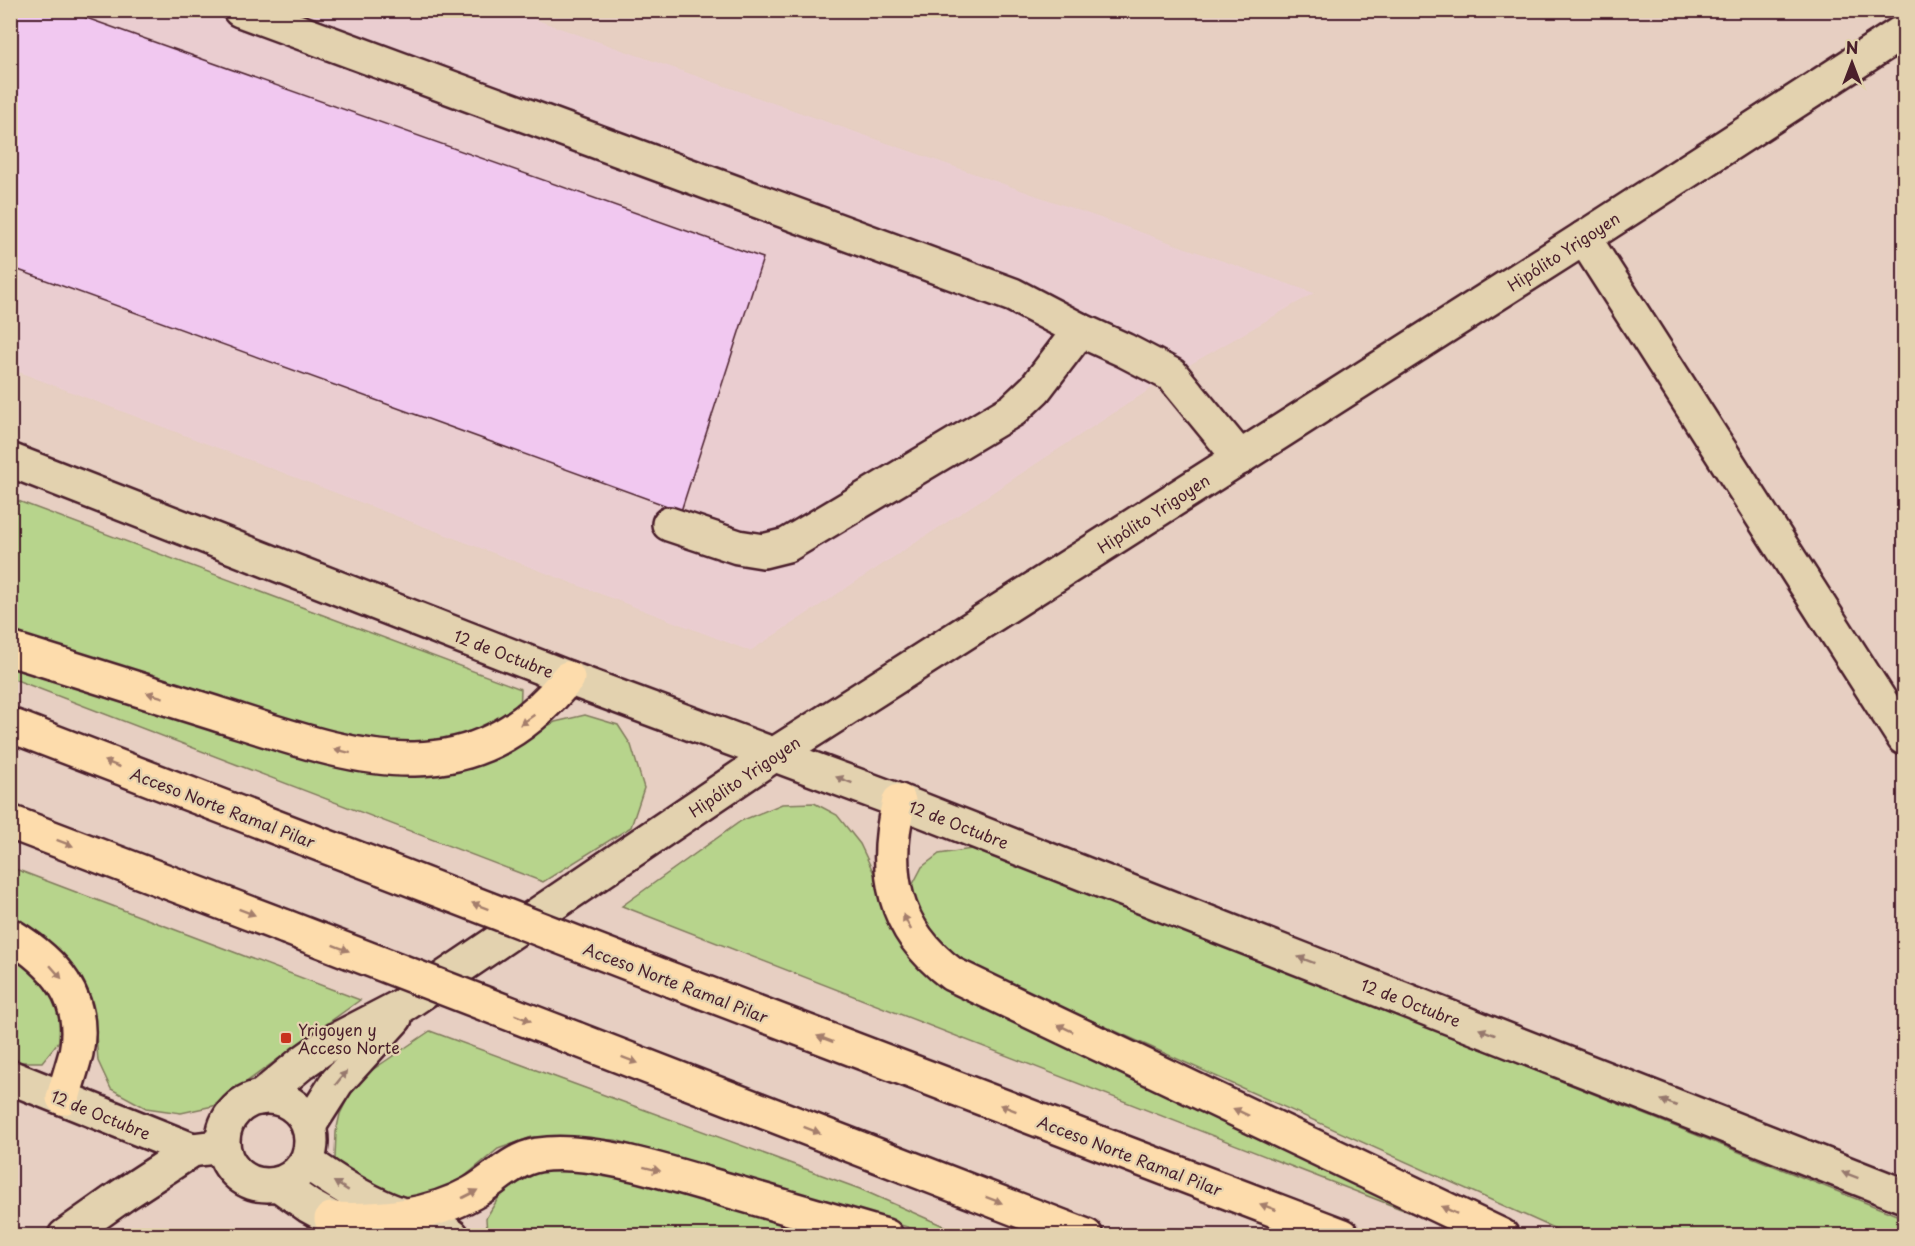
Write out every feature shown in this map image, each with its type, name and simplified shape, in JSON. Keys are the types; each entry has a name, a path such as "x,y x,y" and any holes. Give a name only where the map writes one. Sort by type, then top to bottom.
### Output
{"highway":[{"path":"10,650 311,744 364,756 404,760 424,760 467,751 507,734 540,710 568,678"},
{"name":"Acceso Norte Ramal Pilar","path":"10,725 1343,1236"},
{"path":"899,801 892,847 894,885 898,902 911,931 921,946 937,963 952,974 1502,1236"},
{"path":"10,822 1086,1236"},
{"path":"10,935 28,946 60,975 74,1003 78,1026 76,1051 63,1098"},
{"path":"331,1220 370,1220 404,1216 446,1205 469,1195 521,1160 539,1155 564,1154 645,1167 886,1236"}],"street":[{"path":"240,10 1013,295 1172,375 1240,458"},
{"name":"Hipólito Yrigoyen","path":"260,1098 330,1043 407,1003 776,754 1905,31"},
{"path":"1584,238 1905,738"},
{"path":"669,524 746,549 763,551 787,545 1012,410 1035,389 1080,330"},
{"name":"12 de Octubre","path":"10,460 568,678 899,801 1905,1196"},
{"name":"Hipólito Yrigoyen","path":"309,1126 337,1082 407,1003"},
{"name":"12 de Octubre","path":"10,1077 207,1148"},
{"path":"65,1236 123,1195 207,1148 224,1132 228,1120 247,1101 272,1097 295,1107 309,1126 311,1138 311,1150 307,1162 299,1172 289,1180 265,1186 241,1177 231,1169 225,1158 207,1148"},
{"path":"307,1162 347,1190 404,1216 423,1221 452,1236"},
{"path":"278,1184 331,1220 365,1236"}],"shaded area":[{"path":"10,11 511,11 1314,293 1172,375 750,651 11,369"}],"green space":[{"path":"10,498 521,689 520,714 484,730 433,744 378,744 246,706 11,631"},
{"path":"10,664 474,763 555,722 585,715 618,725 631,745 644,788 631,827 543,882 11,678"},
{"path":"814,803 837,815 860,844 880,886 904,950 942,985 1388,1192 1419,1216 622,906 741,821 782,804"},
{"path":"978,848 1904,1218 1904,1235 1569,1235 975,968 936,945 921,922 911,888 922,867 939,854"},
{"path":"10,867 360,1000 213,1106 181,1113 146,1108 111,1089 98,1061 95,1021 80,978 43,935 11,914"},
{"path":"10,954 38,976 60,1007 59,1041 42,1062 11,1062"},
{"path":"430,1031 860,1189 964,1235 933,1235 716,1168 615,1140 532,1137 498,1149 453,1186 405,1200 341,1179 335,1158 336,1132 340,1114 356,1081"},
{"path":"575,1171 651,1183 815,1235 487,1235 486,1218 502,1192 538,1172"}],"building":[{"path":"10,10 64,10 763,258 681,511 10,267"}],"place":[{"name":"Yrigoyen y Acceso Norte","path":"286,1038"}]}
